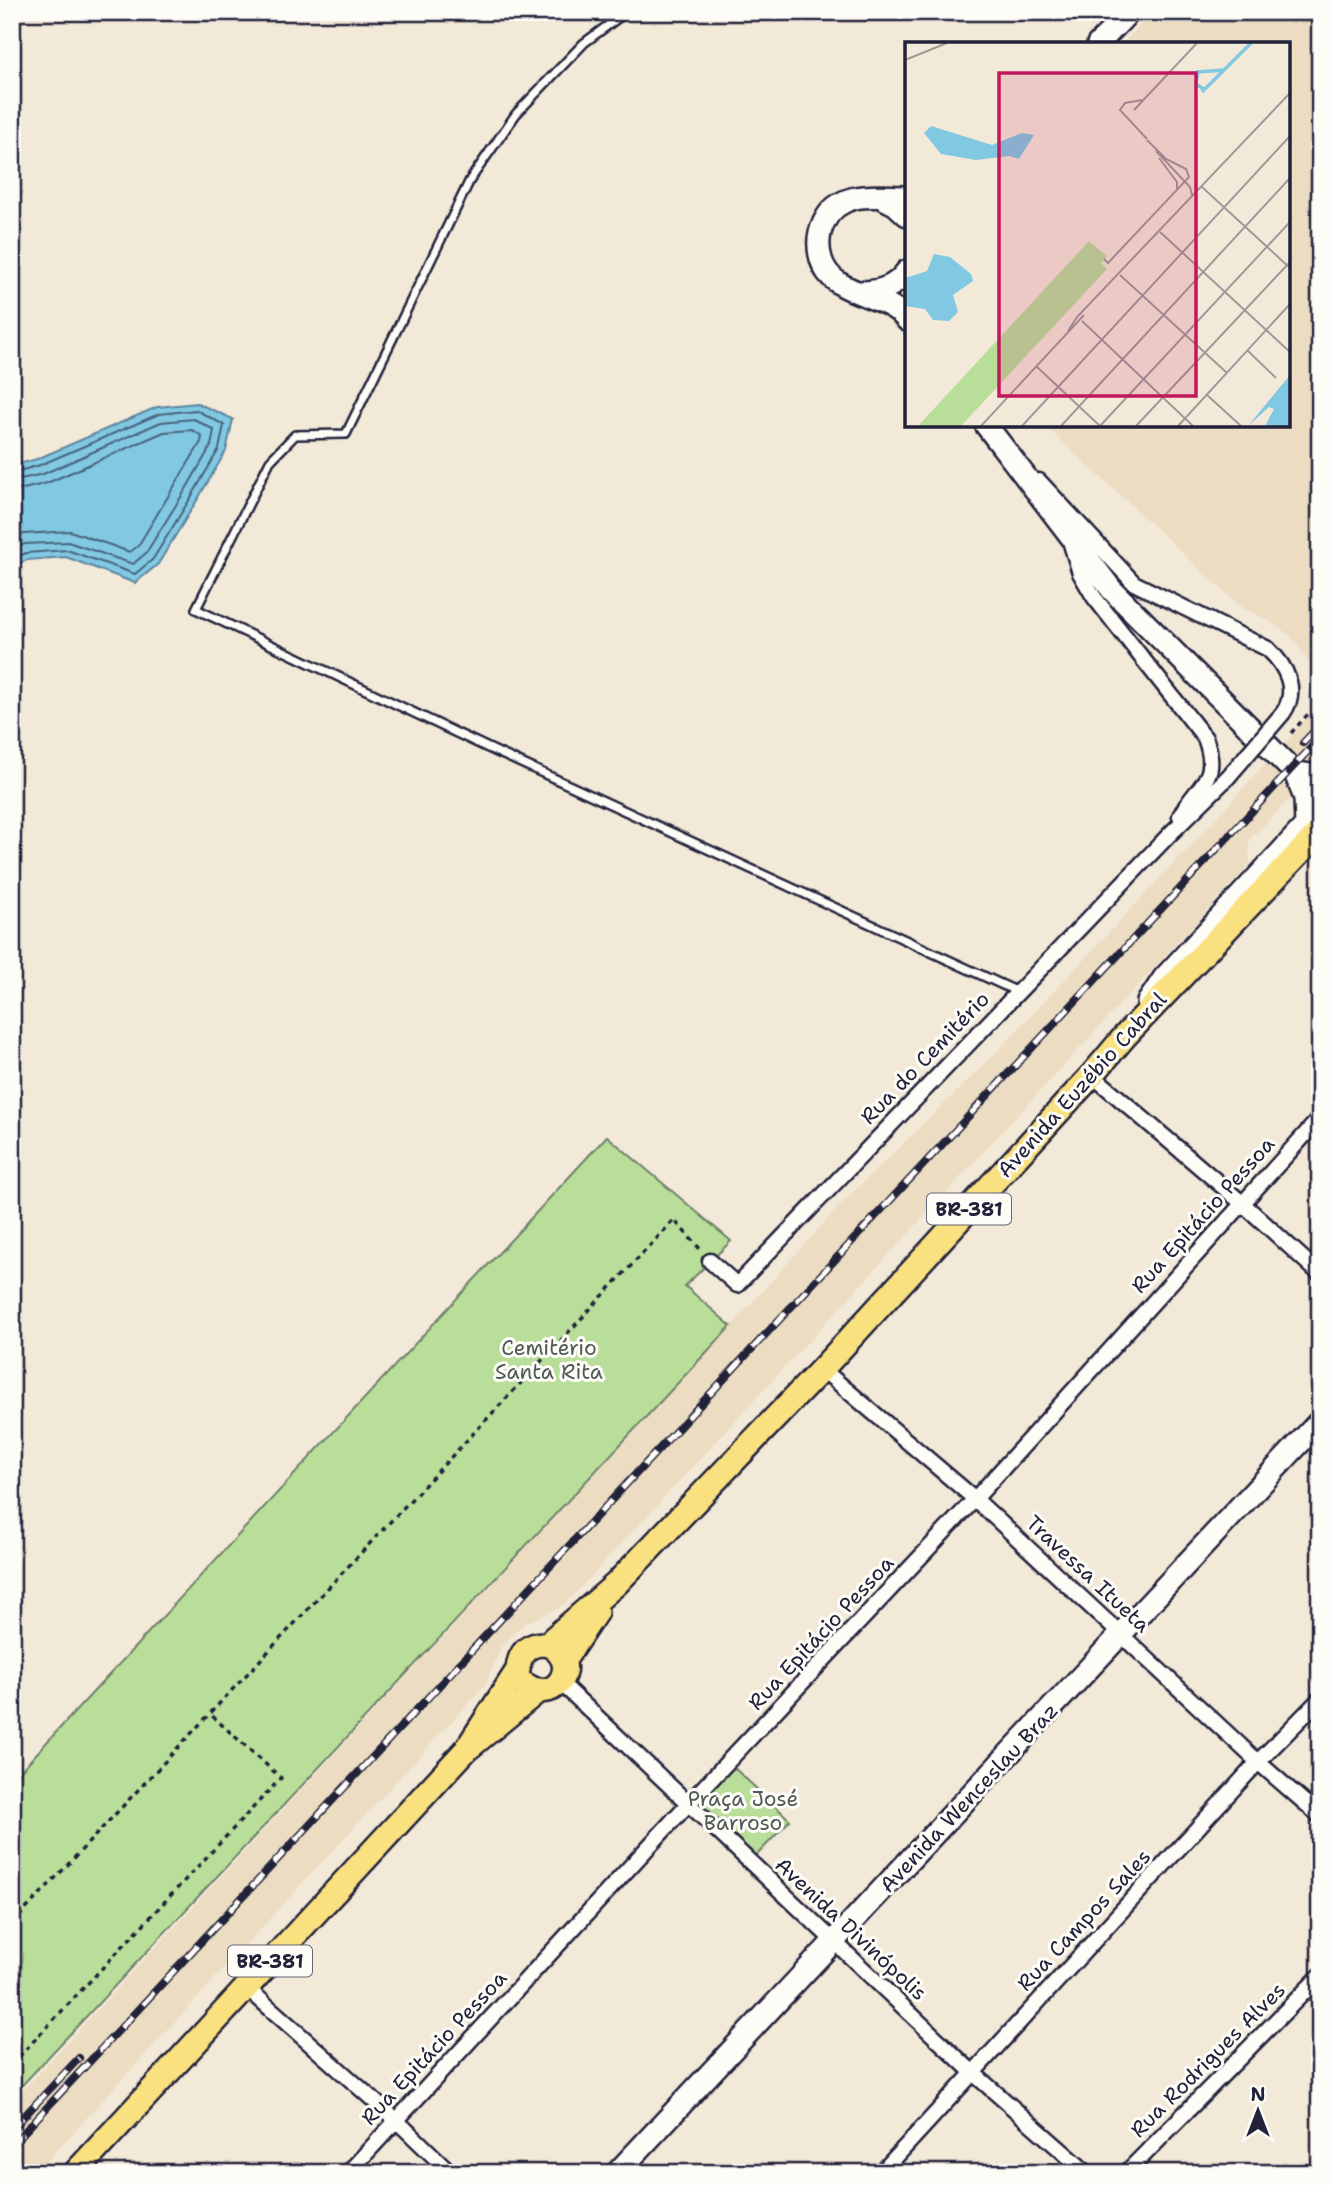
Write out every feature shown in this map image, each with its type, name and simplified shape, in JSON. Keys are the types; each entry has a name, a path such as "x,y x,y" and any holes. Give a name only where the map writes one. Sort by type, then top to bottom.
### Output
{"main road":[{"name":"Avenida Euzébio Cabral","path":"75,2173 466,1750 552,1669 616,1584 822,1369 1125,1036 1320,831"},
{"name":"Avenida Euzébio Cabral","path":"466,1750 518,1670 521,1656 526,1650 532,1646 552,1669"},
{"path":"518,1670 525,1684 552,1669"}],"street":[{"path":"1100,42 1129,12"},
{"path":"905,197 865,195 836,206 825,218 819,233 818,249 822,264 831,277 844,287 860,292 905,317"},
{"path":"881,197 905,213"},
{"path":"860,292 876,292 892,286 905,273"},
{"path":"905,286 905,317"},
{"path":"987,427 1112,590 1295,773 1305,798 1306,825 1164,978 1125,1036"},
{"name":"Rua do Cemitério","path":"710,1261 737,1285 1169,835 1228,777 1283,713 1291,695 1289,677 1268,649 1133,583 1047,488 1004,450"},
{"name":"Rua do Cemitério","path":"1068,535 1080,573 1094,597 1205,738 1212,757 1205,782 1183,810 1169,835"},
{"path":"1295,773 1320,776"},
{"path":"1092,1075 1242,1203 1320,1274"},
{"name":"Rua Epitácio Pessoa","path":"348,2173 688,1804 975,1499 1320,1118"},
{"name":"Travessa Itueta","path":"822,1369 975,1499 1258,1762 1320,1816"},
{"name":"Avenida Wenceslau Braz","path":"617,2173 1320,1421"},
{"name":"Avenida Divinópolis","path":"552,1669 688,1804 972,2072 1087,2173"},
{"name":"Rua Campos Sales","path":"881,2173 1258,1762 1320,1699"},
{"name":"Rua Rodrigues Alves","path":"1126,2173 1320,1976"},
{"path":"246,1987 396,2120 451,2173"}],"lane":[{"path":"626,12 584,43 516,114 470,180 346,434 295,435 270,461 196,609 486,747 1018,992"}],"path":[{"path":"1292,733 1309,713"},
{"path":"12,1924 674,1220 710,1261"},
{"path":"12,2064 281,1779 210,1714"}],"shaded area":[{"path":"1153,12 1320,12 1320,768 1249,840 1250,864 573,1596 559,1608 523,1624 501,1647 485,1685 36,2173 12,2173 12,2102 841,1204 994,1055 1319,705 1314,670 1292,637 1266,619 1242,608 1046,427 1290,427 1290,42 1124,42"}],"green space":[{"name":"Cemitério Santa Rita","path":"607,1136 731,1241 685,1286 731,1326 12,2096 12,1780"},
{"name":"Praça José Barroso","path":"731,1765 790,1820 755,1857 696,1803"}],"water":[{"path":"197,403 233,419 226,451 158,564 135,583 66,557 27,560 12,567 12,466 37,459 157,407"}],"railway":[{"path":"1303,743 1320,725"},
{"path":"12,2145 1320,738"},
{"path":"12,2129 79,2058"}]}
